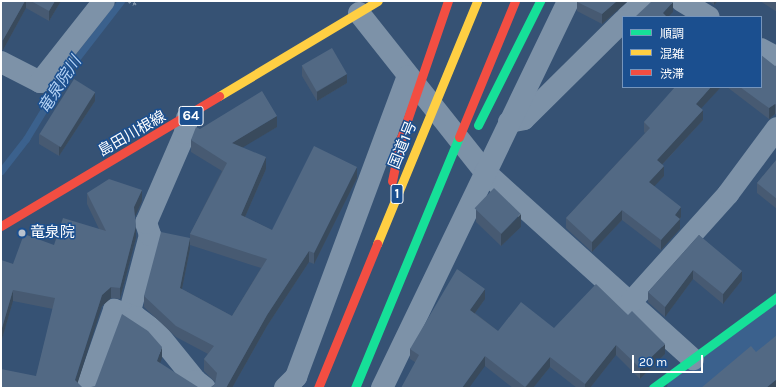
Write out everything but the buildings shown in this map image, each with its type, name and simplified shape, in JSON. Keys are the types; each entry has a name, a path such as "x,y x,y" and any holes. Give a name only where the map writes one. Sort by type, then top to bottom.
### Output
{"main road":[{"name":"島田川根線","path":"1,226 187,118 378,1"},
{"path":"381,235 401,138 448,1"},
{"name":"国道1号","path":"318,388 477,1"},
{"path":"355,388 515,1"},
{"path":"399,282 540,1"},
{"path":"666,384 693,359 777,297"}],"street":[{"path":"1,62 40,82 104,1"},
{"path":"382,388 568,1"},
{"path":"628,16 644,1"},
{"path":"682,1 706,16"},
{"path":"359,13 485,172 693,359"},
{"path":"509,122 524,119 622,22"},
{"path":"762,50 777,58"},
{"path":"291,384 408,76"},
{"path":"129,315 150,235 146,223 185,133 187,118"},
{"path":"630,303 728,194 777,128"},
{"path":"87,388 114,310 129,315 157,333 196,381 205,388"}],"path":[{"path":"129,1 134,4 137,1"}],"waterway":[{"name":"竜泉院川","path":"1,171 26,139 69,68 121,1"},
{"path":"688,388 777,325"}],"traffic: fast":[{"path":"478,125 540,1"},
{"path":"355,388 459,137"},
{"path":"653,388 777,297"}],"traffic: slow":[{"path":"219,96 378,1"},
{"path":"377,244 477,1"}],"traffic: jam":[{"path":"392,181 401,138 448,1"},
{"path":"459,137 515,1"},
{"path":"1,226 219,96"},
{"path":"318,388 377,244"}],"place":[{"name":"竜泉院","path":"22,233"}]}
